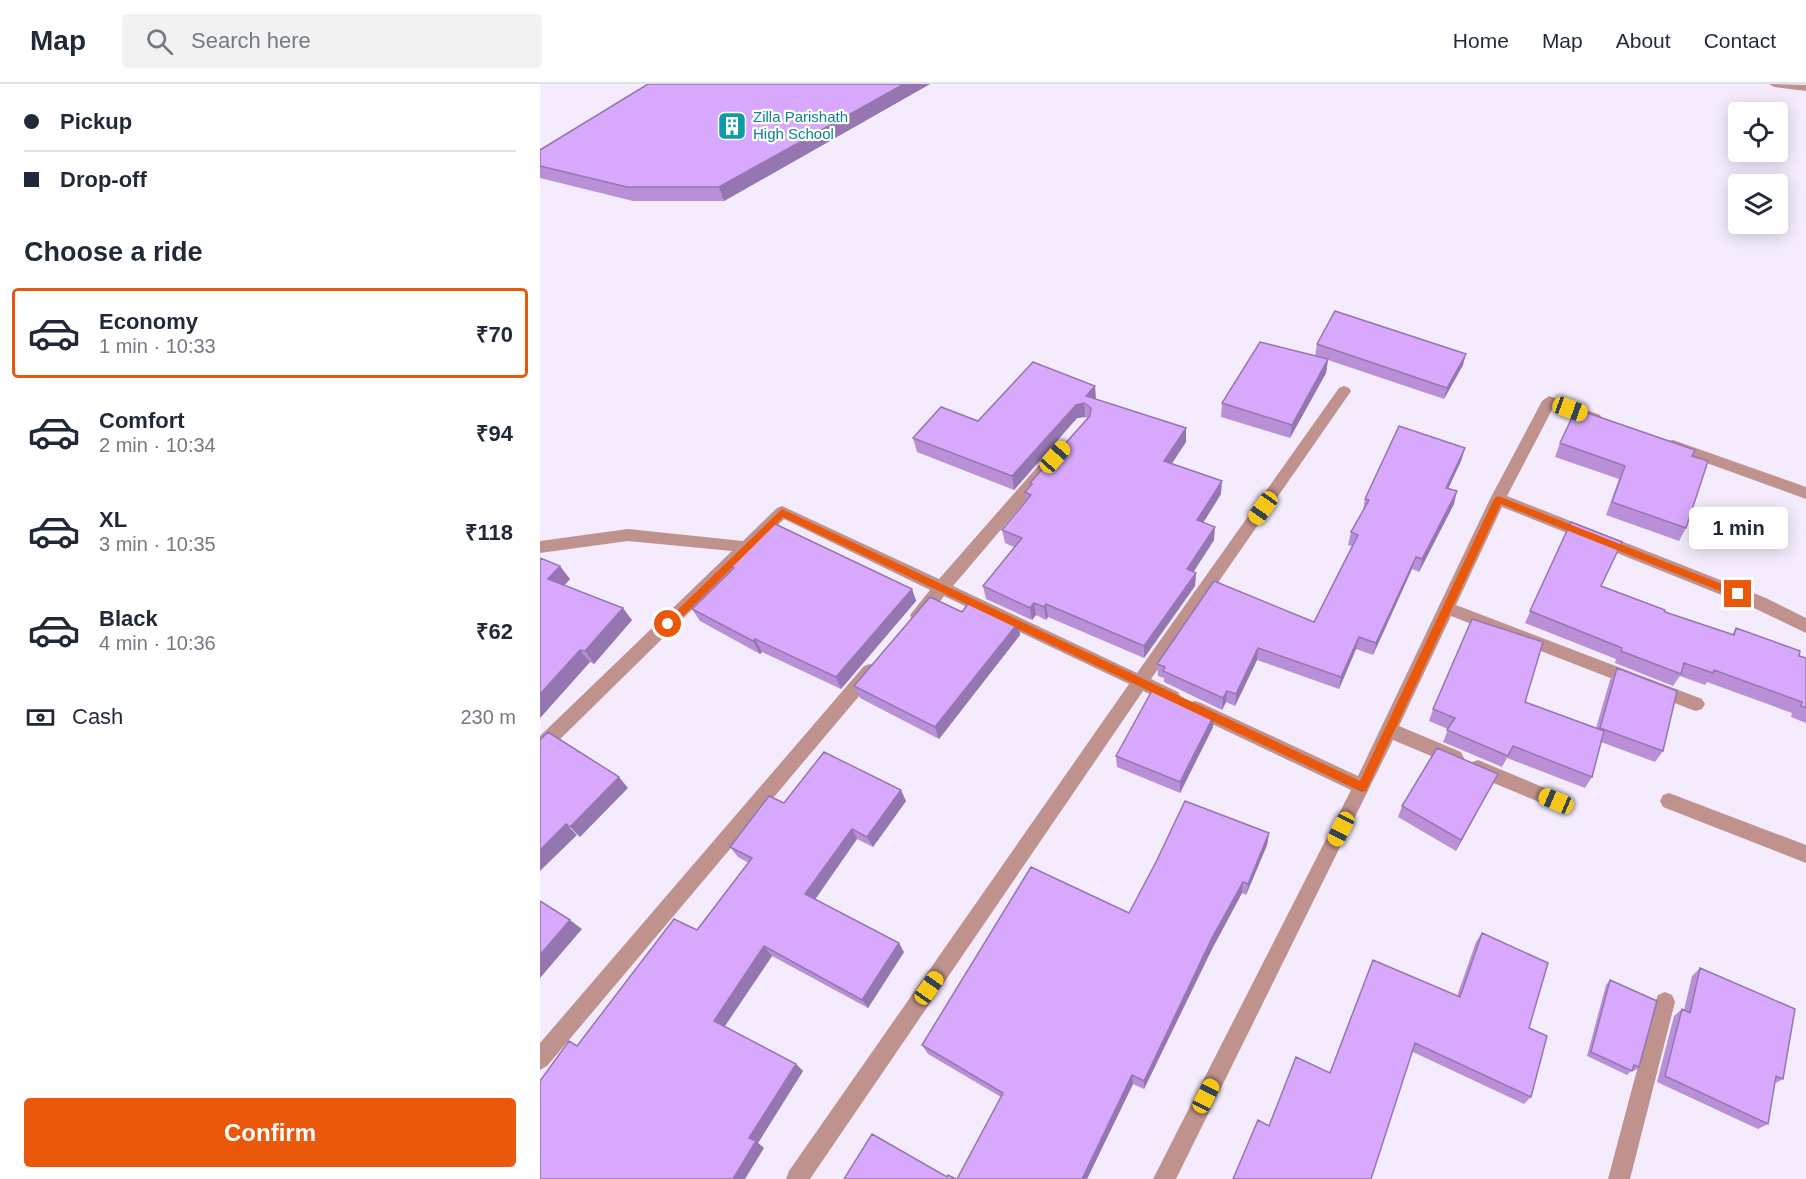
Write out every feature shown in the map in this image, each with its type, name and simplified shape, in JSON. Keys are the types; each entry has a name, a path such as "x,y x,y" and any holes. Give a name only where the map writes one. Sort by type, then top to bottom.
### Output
{"street":[{"path":"1774,84 1806,88"},
{"path":"797,1179 1344,391"},
{"path":"1164,1179 1362,788 1498,499 1549,401 1605,421"},
{"path":"1661,441 1806,493"},
{"path":"910,624 1053,459"},
{"path":"1498,499 1760,603 1806,626"},
{"path":"540,748 782,513 1362,788"},
{"path":"540,547 628,536 748,547"},
{"path":"1447,608 1696,704"},
{"path":"540,1059 879,661"},
{"path":"1389,730 1556,801"},
{"path":"1669,801 1806,854"},
{"path":"1619,1179 1665,1002"}],"building":[{"name":"Zilla Parishath High School","path":"648,84 904,84 719,187 627,187 540,166 540,150"},
{"path":"1335,311 1466,354 1447,388 1317,344"},
{"path":"1260,342 1328,359 1292,425 1222,403"},
{"path":"1033,362 1095,386 1086,396 1186,428 1164,461 1222,481 1197,520 1215,527 1187,569 1196,573 1144,646 1046,604 1044,607 1034,603 1030,608 983,586 1022,538 1002,530 1031,495 1025,492 1032,484 1030,483 1090,416 1091,408 1084,403 1076,405 1012,476 913,438 941,407 978,421"},
{"path":"1576,409 1695,450 1692,456 1708,461 1686,528 1612,502 1625,466 1560,443"},
{"path":"1399,426 1465,448 1446,488 1457,491 1422,559 1416,557 1376,643 1359,637 1341,677 1258,648 1236,694 1227,691 1223,698 1163,671 1165,667 1157,664 1214,581 1314,622 1358,535 1351,532 1369,500 1365,499"},
{"path":"771,522 912,589 836,677 755,639 753,641 692,609 734,568 728,565"},
{"path":"1571,522 1622,542 1601,586 1665,610 1665,612 1734,635 1736,628 1800,651 1799,656 1806,658 1806,708 1801,706 1802,702 1714,670 1713,673 1684,663 1681,674 1621,651 1622,648 1530,611"},
{"path":"540,558 560,566 548,579 623,608 585,651 580,650 540,694"},
{"path":"930,597 962,612 971,600 1018,623 935,727 854,686"},
{"path":"1472,619 1543,642 1525,702 1604,731 1592,777 1513,746 1508,756 1447,730 1455,718 1433,709"},
{"path":"1617,668 1677,691 1663,751 1600,728"},
{"path":"1154,687 1214,715 1180,782 1116,756"},
{"path":"548,732 619,777 570,827 566,824 540,850 540,740"},
{"path":"1437,748 1498,774 1461,840 1402,806"},
{"path":"824,752 901,790 867,837 852,829 805,894 899,943 862,1000 764,946 714,1021 796,1064 749,1138 756,1141 733,1179 540,1179 540,1081 569,1041 577,1046 674,919 697,930 752,858 730,847 769,796 784,803"},
{"path":"1185,801 1269,833 1248,884 1243,882 1212,938 1144,1081 1132,1075 1082,1179 957,1179 1003,1093 922,1045 1031,867 1129,913"},
{"path":"540,901 570,920 540,955"},
{"path":"1482,933 1548,963 1529,1028 1547,1036 1531,1097 1415,1043 1371,1179 1233,1179 1258,1120 1269,1126 1296,1057 1330,1073 1373,960 1460,997"},
{"path":"1700,968 1795,1009 1783,1079 1776,1076 1768,1124 1665,1076 1682,1009 1690,1013"},
{"path":"1610,980 1657,1001 1639,1067 1634,1065 1632,1071 1591,1052"},
{"path":"872,1134 947,1177 948,1175 956,1179 844,1179"}],"place":[{"name":"Zilla Parishath High School","path":"732,126"}],"route":[{"path":"668,624 782,513 1362,788 1498,499 1738,594"}]}
